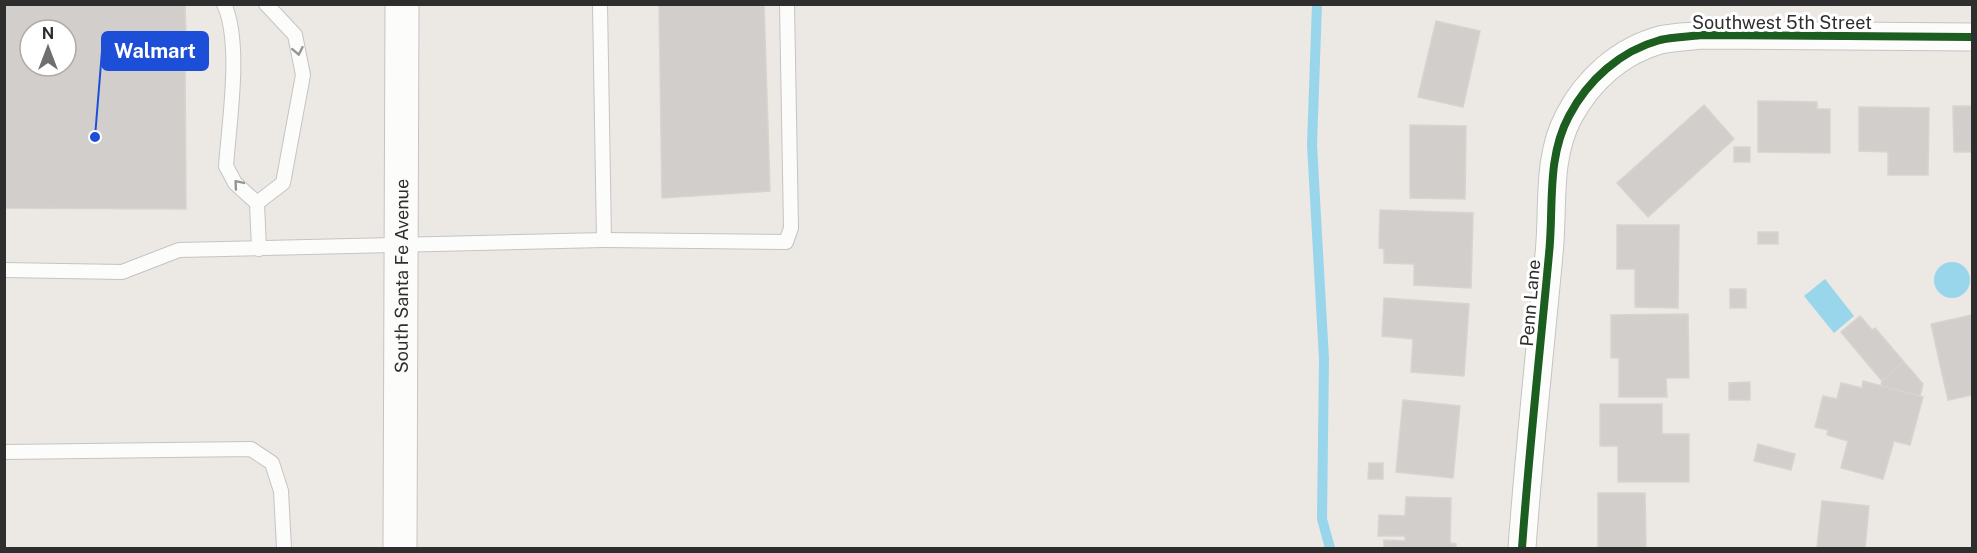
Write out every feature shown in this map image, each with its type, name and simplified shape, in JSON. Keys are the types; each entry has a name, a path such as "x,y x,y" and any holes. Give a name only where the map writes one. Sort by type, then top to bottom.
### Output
{"main road":[{"name":"South Santa Fe Avenue","path":"400,549 402,4"}],"street":[{"name":"Southwest 5th Street","path":"1601,73 1614,61 1645,46 1661,40 1701,35 1972,37"},
{"name":"Penn Lane","path":"1522,549 1550,245 1553,162 1568,117 1585,91 1601,73"}],"lane":[{"path":"224,4 228,13 234,47 226,166 235,183 257,204 258,249"},
{"path":"257,204 283,183 303,75 295,35 266,4"},
{"path":"600,4 604,240"},
{"path":"4,270 122,272 179,250 604,240 786,242 791,228 787,4"},
{"path":"4,452 251,449 272,463 281,491 285,549"}],"water":[{"path":"1952,262 1965,267 1970,280 1965,293 1952,298 1939,293 1934,280 1939,267"},
{"path":"1825,279 1854,316 1834,333 1804,296"}],"building":[{"path":"4,4 185,4 186,42 193,42 190,64 185,63 186,209 4,208"},
{"path":"659,4 764,4 770,191 662,198"},
{"path":"1436,21 1480,31 1463,107 1418,97"},
{"path":"1758,101 1817,102 1817,109 1830,109 1830,153 1758,152"},
{"path":"1704,105 1734,139 1648,217 1617,183"},
{"path":"1953,106 1972,106 1972,152 1954,152"},
{"path":"1859,107 1929,108 1928,175 1888,175 1888,152 1859,151"},
{"path":"1410,125 1466,126 1465,199 1410,198"},
{"path":"1734,147 1750,147 1750,162 1734,162"},
{"path":"1380,210 1473,213 1471,288 1414,285 1414,264 1384,263 1384,249 1379,248"},
{"path":"1617,225 1679,225 1678,308 1635,307 1635,269 1617,269"},
{"path":"1758,232 1778,232 1778,244 1758,244"},
{"path":"1730,289 1746,289 1746,308 1730,308"},
{"path":"1384,298 1469,304 1464,376 1411,372 1413,339 1382,336"},
{"path":"1688,314 1689,378 1666,378 1667,397 1619,397 1619,358 1611,358 1611,315"},
{"path":"1972,315 1972,395 1948,400 1931,324"},
{"path":"1860,316 1872,330 1875,328 1904,362 1882,381 1841,332"},
{"path":"1904,362 1923,384 1920,396 1881,386 1882,381"},
{"path":"1863,381 1923,397 1910,445 1894,441 1883,479 1841,468 1848,441 1827,435 1828,430 1815,427 1823,396 1837,399 1841,383 1862,388"},
{"path":"1750,382 1750,400 1729,400 1729,383"},
{"path":"1403,400 1460,406 1453,478 1396,472"},
{"path":"1600,404 1662,404 1662,434 1689,434 1689,482 1618,482 1618,446 1600,446"},
{"path":"1758,444 1795,454 1791,470 1754,461"},
{"path":"1369,463 1383,463 1383,479 1368,479"},
{"path":"1598,493 1645,493 1646,548 1598,548"},
{"path":"1406,497 1451,498 1450,543 1456,544 1456,548 1384,548 1384,540 1405,541 1405,536 1378,536 1379,515 1405,516"},
{"path":"1822,501 1869,506 1865,548 1817,548"}],"waterway":[{"path":"1317,4 1312,145 1324,359 1322,519 1330,548"}],"cycle path":[{"path":"1522,548 1549,254 1554,166 1562,132 1569,116 1586,90 1619,59 1660,40 1701,35 1972,37"}],"place":[{"name":"Walmart","path":"95,137"}]}
